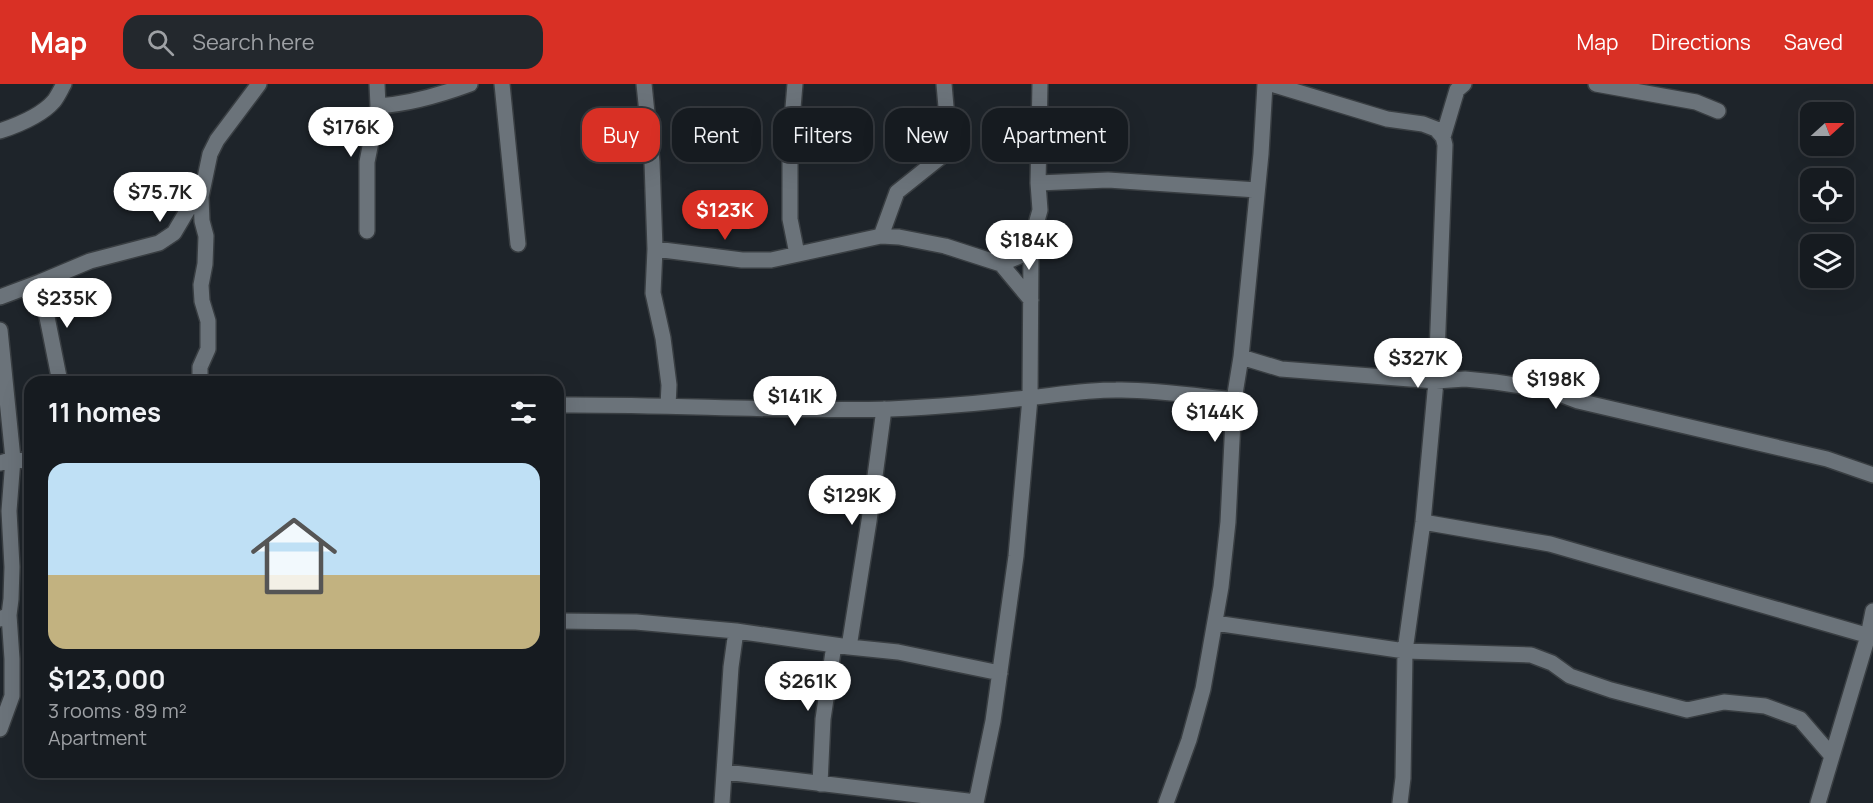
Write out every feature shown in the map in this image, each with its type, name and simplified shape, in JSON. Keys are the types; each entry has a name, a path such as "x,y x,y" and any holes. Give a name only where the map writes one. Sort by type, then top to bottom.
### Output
{"street":[{"path":"0,131 46,107 54,101 64,84"},
{"path":"200,376 200,367 208,349 208,321 202,301 201,285 205,264 206,236 202,221 201,197 210,154 217,140 259,84"},
{"path":"367,231 367,162 378,106 377,84"},
{"path":"378,106 414,102 470,84"},
{"path":"502,84 518,244"},
{"path":"644,84 652,162 655,249 652,293 663,338 669,385 668,406"},
{"path":"795,84 790,143 790,219 797,254"},
{"path":"881,236 897,192 942,156 949,141 944,84"},
{"path":"725,772 976,802 993,721 1016,556 1030,398 1031,251 1040,210 1038,183 1040,84"},
{"path":"1166,803 1189,740 1203,689 1215,623 1228,522 1234,400 1241,357 1261,154 1265,84"},
{"path":"1271,84 1387,119 1423,124 1436,129 1443,137"},
{"path":"1324,99 1330,84"},
{"path":"1596,84 1696,102 1718,111"},
{"path":"1400,803 1403,778 1406,651 1423,522 1436,381 1446,153 1443,137 1460,86"},
{"path":"1038,183 1108,180 1257,190"},
{"path":"0,297 90,261 159,243 174,233 190,206 201,197"},
{"path":"655,249 742,260 771,260 881,236 899,237 945,246 1001,264 1032,300"},
{"path":"1001,264 1031,251"},
{"path":"40,282 59,376"},
{"path":"0,330 12,567 11,599 4,617 12,659 12,696 0,729"},
{"path":"1241,357 1281,369 1436,381 1465,379 1549,390 1578,401 1817,456 1873,475"},
{"path":"564,405 780,410 884,409 1118,389 1234,400"},
{"path":"819,784 823,719 869,521 884,409"},
{"path":"6,461 24,461"},
{"path":"1423,522 1550,544 1870,637"},
{"path":"1818,803 1870,637 1873,611"},
{"path":"564,621 636,622 736,631 898,652 1000,673"},
{"path":"1215,623 1406,651 1532,656 1552,663 1570,676 1611,690 1687,710 1724,702 1766,706 1800,719 1832,756"},
{"path":"722,803 731,667 736,631"}]}
